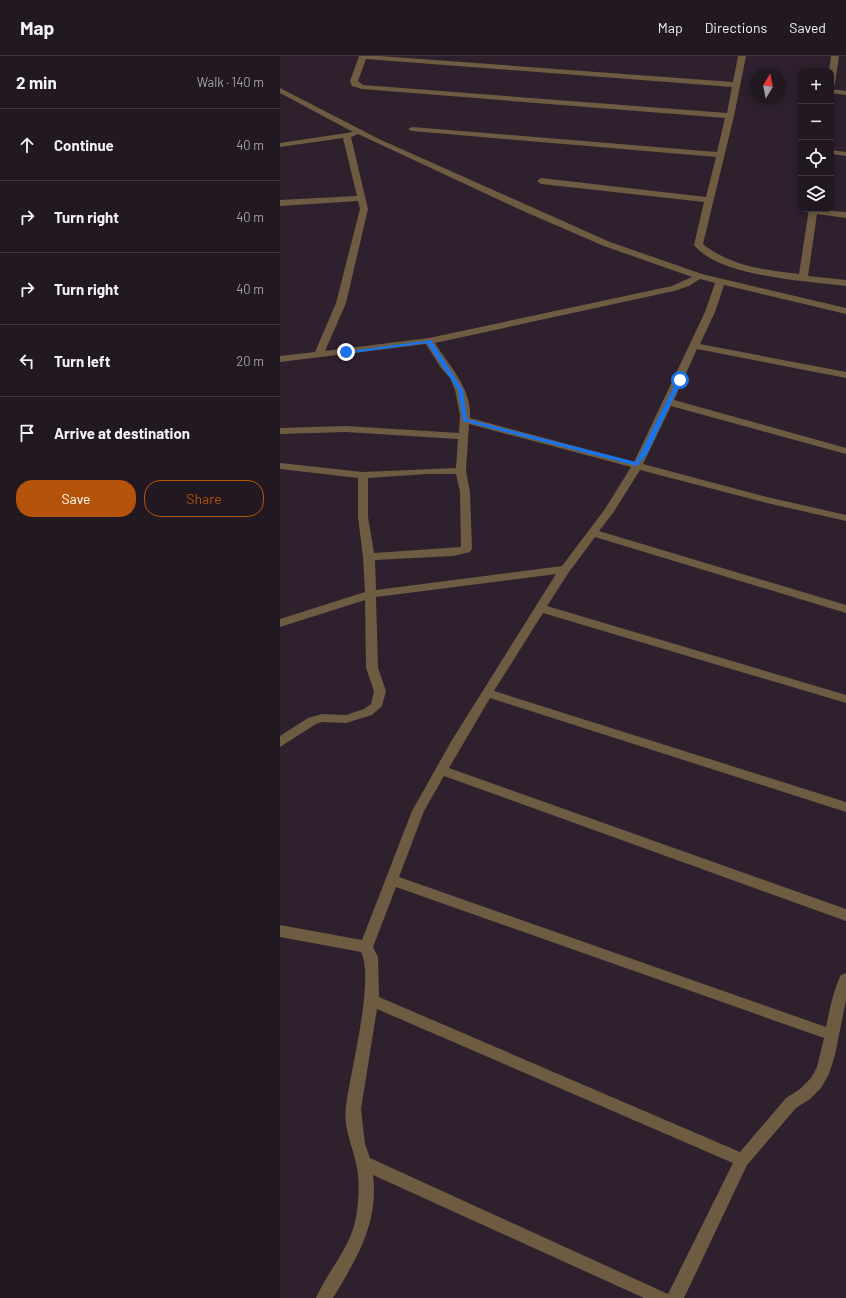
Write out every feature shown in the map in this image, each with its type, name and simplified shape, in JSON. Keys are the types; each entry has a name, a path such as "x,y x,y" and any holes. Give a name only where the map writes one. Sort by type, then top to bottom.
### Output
{"street":[{"path":"730,116 362,87 355,84 354,81 363,56 736,86"},
{"path":"742,56 730,116 698,246 719,259 737,266 846,283"},
{"path":"833,68 835,56"},
{"path":"280,90 335,118 359,133 579,232 699,276 846,311"},
{"path":"834,91 846,93"},
{"path":"412,129 720,155"},
{"path":"280,145 359,133"},
{"path":"318,355 341,303 364,209 347,136"},
{"path":"834,152 846,154"},
{"path":"541,181 709,200"},
{"path":"280,203 362,198"},
{"path":"803,276 813,212"},
{"path":"826,212 846,215"},
{"path":"280,360 429,341 674,288 686,284 699,276"},
{"path":"324,1298 355,1246 364,1218 367,1187 364,1163 357,1144 353,1109 373,990 371,957 366,947 418,811 487,693 565,570 609,511 644,454 695,346 710,312 720,282"},
{"path":"369,556 453,552 466,549 468,544 461,471 465,420 460,390 429,341"},
{"path":"695,346 846,375"},
{"path":"669,402 846,451"},
{"path":"465,420 637,464 767,500 846,518"},
{"path":"280,431 346,429 464,436"},
{"path":"280,466 363,475 427,471 461,471"},
{"path":"280,742 312,721 322,718 346,718 368,712 376,706 380,691 372,668 371,656 371,594 369,556 363,517 363,475"},
{"path":"592,533 846,610"},
{"path":"280,624 371,594 565,570"},
{"path":"541,608 846,699"},
{"path":"487,693 846,807"},
{"path":"441,770 846,915"},
{"path":"392,880 832,1035"},
{"path":"280,931 366,947"},
{"path":"675,1298 742,1160 791,1103 806,1094 816,1083 824,1069 838,1003 846,979"},
{"path":"372,1000 742,1160"},
{"path":"364,1163 662,1298"}],"route":[{"path":"346,352 429,341 444,366 454,378 460,390 465,420 637,464 644,454 680,380"}]}
